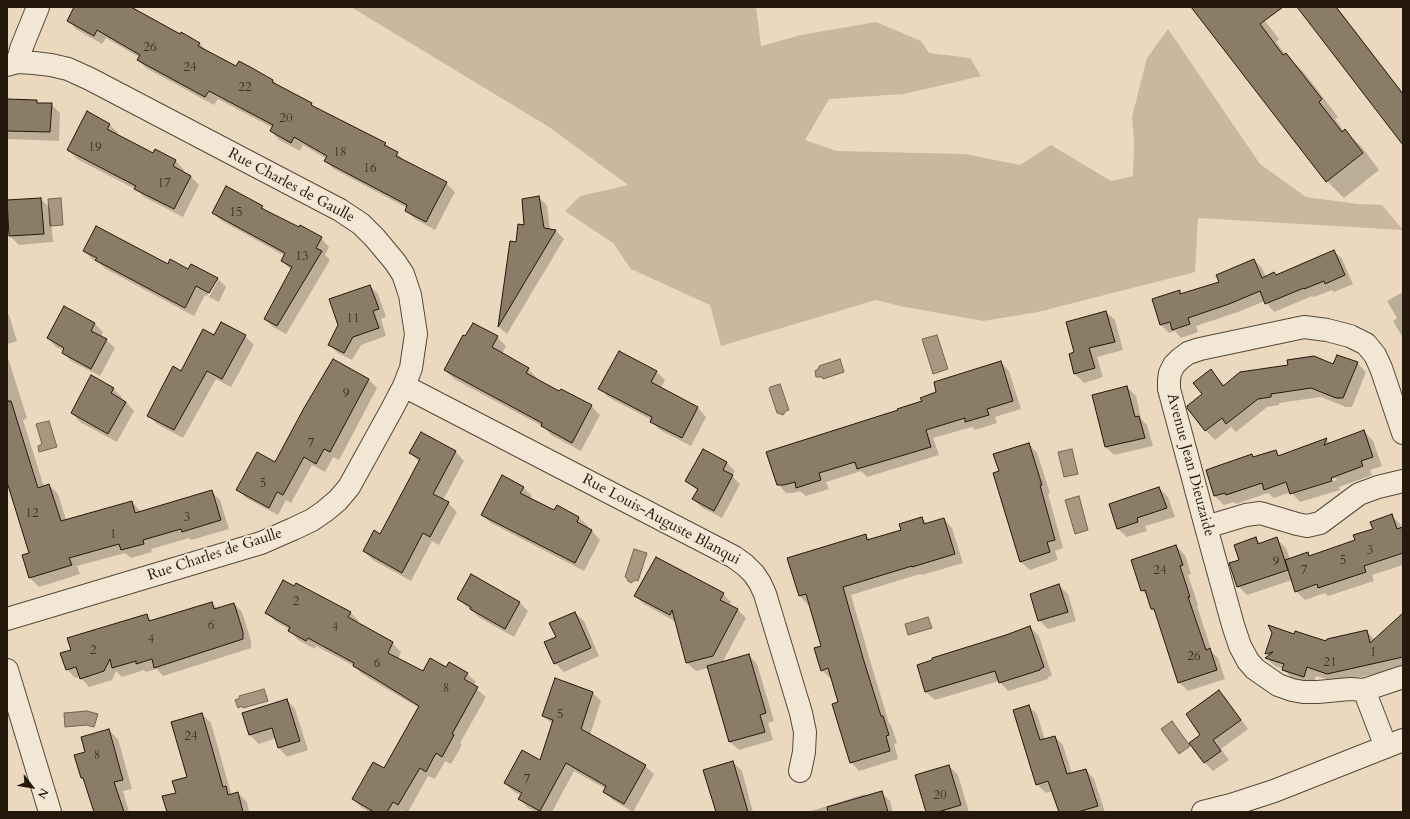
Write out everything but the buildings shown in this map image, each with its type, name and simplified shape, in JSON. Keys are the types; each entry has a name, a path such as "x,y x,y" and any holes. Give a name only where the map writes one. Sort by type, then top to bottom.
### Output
{"street":[{"path":"13,64 21,49 38,7"},
{"name":"Rue Charles de Gaulle","path":"7,619 261,543 312,520 325,511 338,500 349,487 404,386 411,368 416,334 410,295 403,274 375,238 361,224 340,210 90,79 68,69 51,65 13,64"},
{"name":"Avenue Jean Dieuzaide","path":"1403,433 1381,368 1375,355 1366,344 1350,336 1327,330 1304,327 1213,345 1188,353 1174,364 1169,380 1169,390 1235,632 1248,661 1255,669 1278,685 1298,691 1318,692 1350,689 1364,690 1403,677"},
{"name":"Rue Louis-Auguste Blanqui","path":"404,386 734,557 745,565 754,574 765,594 801,713 804,732 804,752 800,771"},
{"path":"1206,527 1246,514 1260,513 1307,526 1320,523 1359,494 1378,487 1403,481"},
{"path":"7,670 50,812"},
{"path":"1203,812 1274,791 1394,744 1364,690"}],"shaded area":[{"path":"351,7 756,7 761,46 801,35 876,22 921,41 929,53 970,58 981,76 904,94 829,99 805,140 837,151 965,154 1020,165 1051,145 1111,181 1133,176 1134,141 1132,117 1147,58 1168,29 1260,164 1306,197 1358,204 1382,205 1403,230 1198,218 1195,272 1038,312 983,321 900,306 876,300 721,346 710,305 631,269 613,243 565,211 580,196 628,185 549,127"},
{"path":"61,198 63,225 50,226 48,199"},
{"path":"937,335 948,369 933,374 922,339"},
{"path":"840,359 844,372 823,379 822,377 816,377 815,371 819,368 819,366"},
{"path":"780,384 789,410 783,415 777,413 769,389 770,387"},
{"path":"49,421 57,447 39,452 38,446 42,444 36,424"},
{"path":"1072,449 1078,474 1064,477 1058,452"},
{"path":"1079,496 1088,530 1075,534 1065,500"},
{"path":"634,549 647,553 638,581 635,580 631,583 625,577"},
{"path":"928,617 932,628 908,635 905,624"},
{"path":"264,689 268,701 238,708 235,700 240,698 239,696"},
{"path":"87,711 98,714 94,727 86,725 65,727 64,713"},
{"path":"1172,721 1190,746 1179,754 1161,729"}]}
